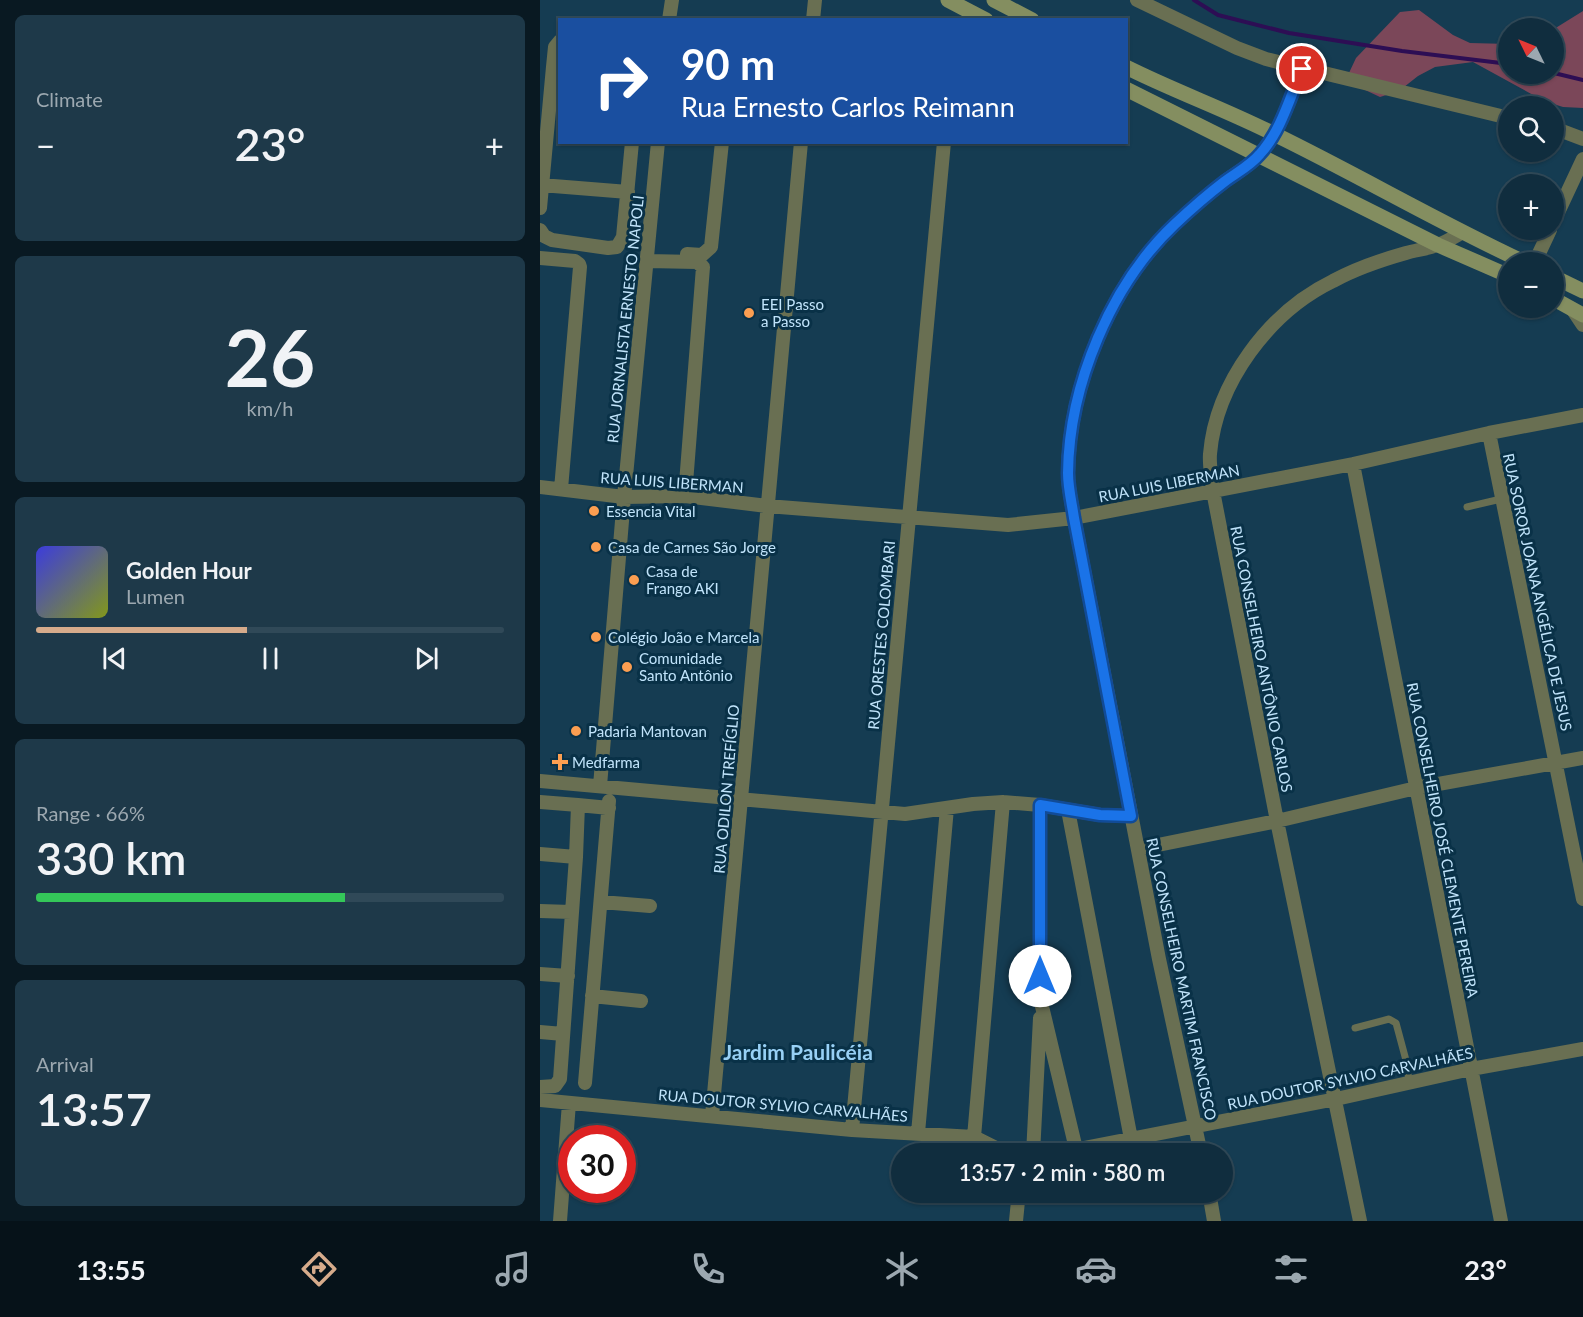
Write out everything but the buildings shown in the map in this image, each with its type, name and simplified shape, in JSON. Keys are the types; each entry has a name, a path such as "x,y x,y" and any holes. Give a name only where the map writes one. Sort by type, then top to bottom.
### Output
{"street":[{"path":"669,18 672,0"},
{"path":"813,18 815,0"},
{"path":"994,0 1028,18"},
{"path":"1137,0 1237,48 1266,59 1498,115"},
{"path":"955,9 980,18"},
{"path":"540,208 543,140 555,93 555,47 558,43"},
{"path":"1128,68 1275,134 1503,252"},
{"name":"RUA CONSELHEIRO MARTIM FRANCISCO","path":"1199,1143 1159,959 1074,518 1068,476 1070,439 1083,383 1107,318 1124,286 1145,256 1167,232 1259,156 1275,134 1302,69"},
{"path":"1128,90 1438,245 1498,271"},
{"path":"1564,132 1583,140"},
{"path":"540,230 544,236 552,240 608,248 617,247 622,237 632,144"},
{"name":"RUA JORNALISTA ERNESTO NAPOLI","path":"585,1083 609,808 605,786 624,497 658,144"},
{"path":"648,257 702,255 711,247 722,144"},
{"name":"RUA ODILON TREFÍGLIO","path":"712,1116 801,144"},
{"name":"RUA ORESTES COLOMBARI","path":"852,1130 944,144"},
{"path":"1564,200 1583,159"},
{"path":"541,185 628,192"},
{"name":"RUA CONSELHEIRO ANTÔNIO CARLOS","path":"1360,1221 1277,821 1213,491 1210,456 1214,431 1226,394 1244,362 1268,330 1301,300 1332,281 1406,253 1438,245 1461,232"},
{"path":"648,257 697,262 703,267 685,496"},
{"path":"540,258 575,261 580,267 561,489"},
{"path":"1564,282 1583,291"},
{"path":"1564,304 1578,312 1583,325"},
{"name":"RUA LUIS LIBERMAN","path":"540,487 624,497 685,496 766,506 1008,525 1074,518 1353,464 1489,433 1583,415"},
{"name":"RUA SOROR JOANA ANGÉLICA DE JESUS","path":"1489,433 1583,899"},
{"name":"RUA CONSELHEIRO JOSÉ CLEMENTE PEREIRA","path":"1353,464 1501,1221"},
{"path":"1138,849 1277,821 1416,788 1583,758"},
{"path":"540,781 905,814 1003,802 1040,805 1100,815 1131,816"},
{"path":"540,802 609,808"},
{"path":"974,1137 1003,802"},
{"path":"540,1087 555,1086 558,1083 568,976 578,805"},
{"path":"1033,1143 1040,998 1040,805"},
{"path":"918,1133 947,808"},
{"path":"1068,810 1131,1138"},
{"path":"540,854 576,857"},
{"path":"601,902 650,906"},
{"path":"540,911 571,912"},
{"path":"540,974 568,976"},
{"path":"592,996 641,1000"},
{"path":"1040,998 1075,1143"},
{"path":"540,1032 563,1034"},
{"name":"RUA DOUTOR SYLVIO CARVALHÃES","path":"1106,1143 1336,1099 1472,1069 1583,1049"},
{"name":"RUA DOUTOR SYLVIO CARVALHÃES","path":"540,1100 852,1130 974,1137 985,1143"},
{"path":"560,1221 569,1104"},
{"path":"1016,1221 1018,1203"},
{"path":"1211,1203 1214,1221"}],"lane":[{"path":"1467,507 1501,499"},
{"path":"1355,1028 1389,1019 1396,1023 1407,1064 1409,1083"}],"shaded area":[{"path":"1419,10 1453,35 1470,43 1498,44 1498,76 1473,62 1435,67 1418,76 1399,91 1380,97 1363,89 1348,75 1356,58 1400,12"},
{"path":"1583,11 1583,108 1564,107 1564,96 1535,96 1513,84 1564,84 1564,23"}],"waterway":[{"path":"1194,0 1218,15 1289,33 1402,51 1498,63"},
{"path":"1564,75 1583,80"}],"place":[{"name":"EEI Passo a Passo","path":"749,313"},
{"name":"Essencia Vital","path":"594,511"},
{"name":"Casa de Carnes São Jorge","path":"596,547"},
{"name":"Casa de Frango AKI","path":"634,580"},
{"name":"Colégio João e Marcela","path":"596,637"},
{"name":"Comunidade Santo Antônio","path":"627,667"},
{"name":"Padaria Mantovan","path":"576,731"},
{"name":"Medfarma","path":"560,762"}],"district":[{"name":"Jardim Paulicéia","path":"798,1051"}],"route":[{"path":"1040,976 1040,805 1100,815 1131,816 1068,476 1070,439 1080,394 1093,352 1124,286 1145,256 1175,224 1259,156 1275,134 1302,69"}]}
